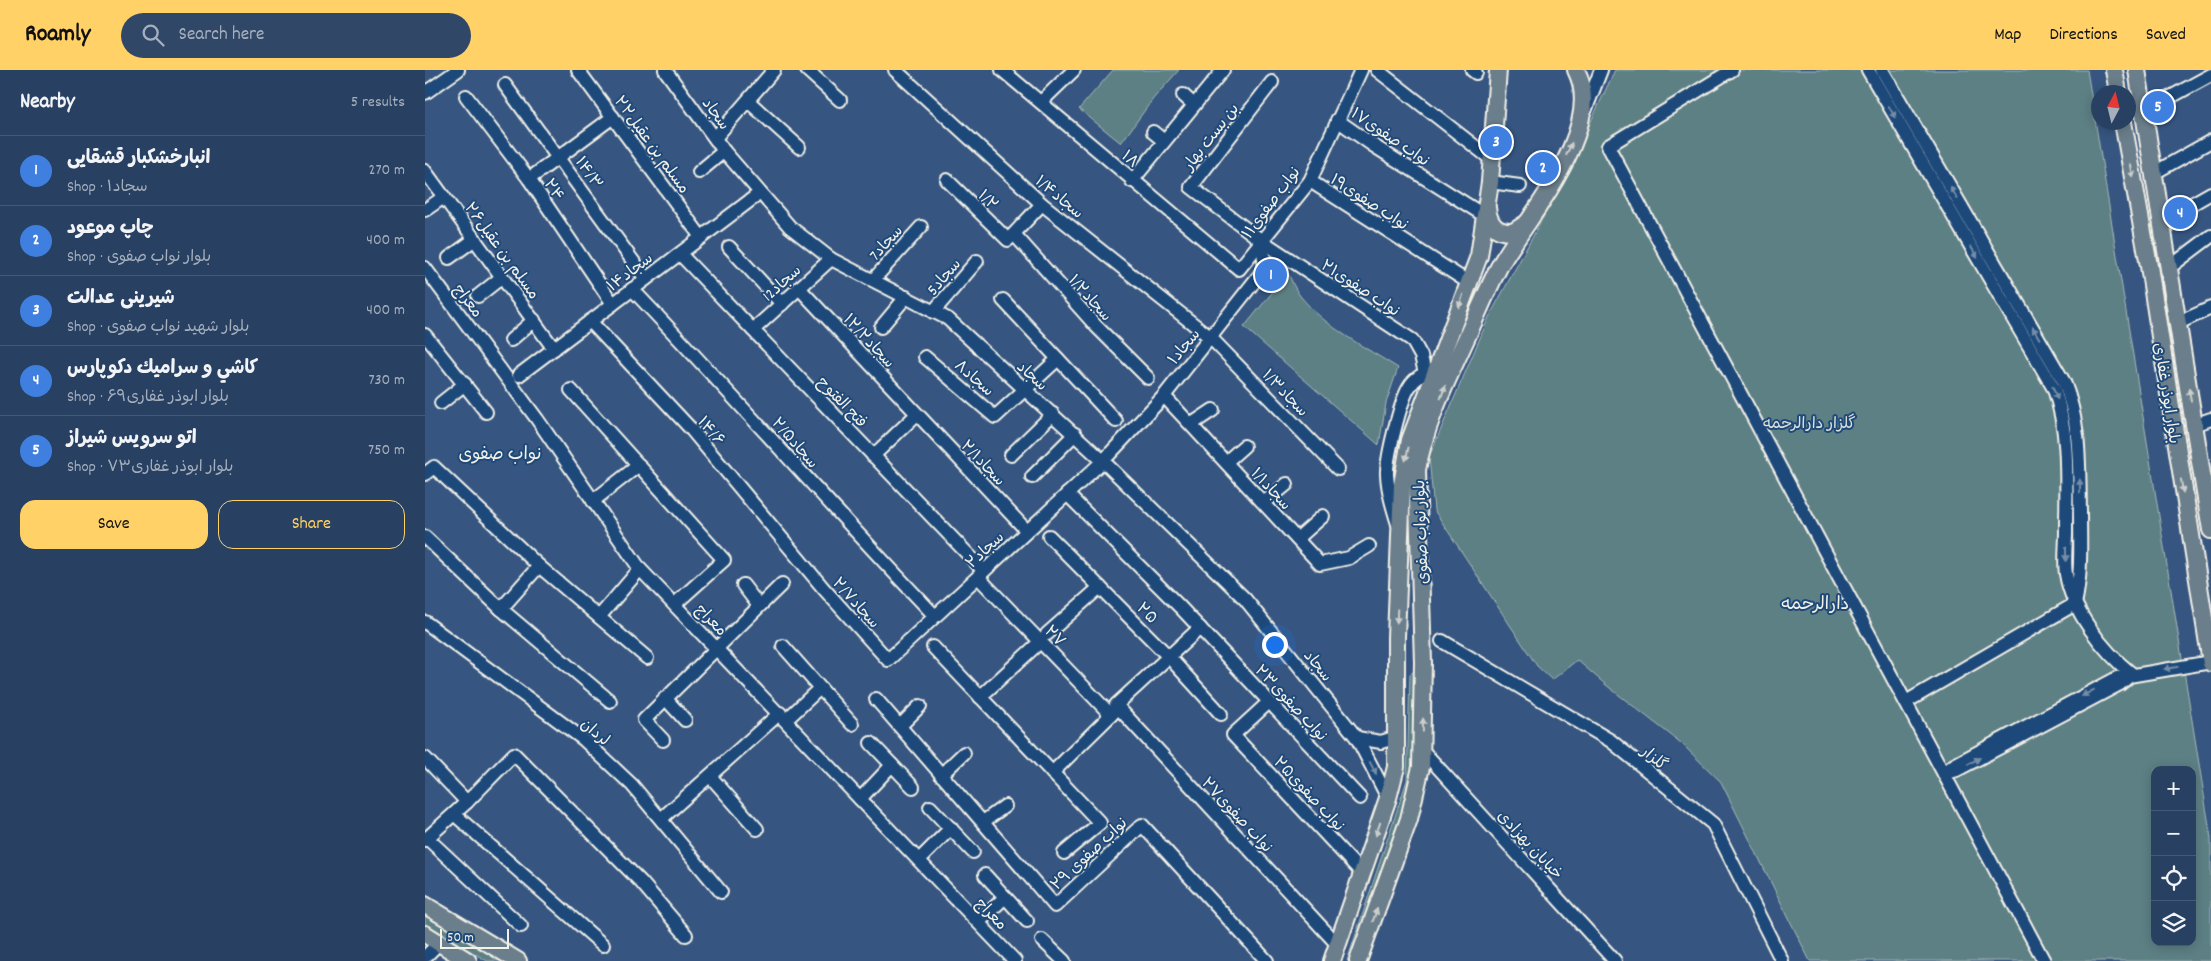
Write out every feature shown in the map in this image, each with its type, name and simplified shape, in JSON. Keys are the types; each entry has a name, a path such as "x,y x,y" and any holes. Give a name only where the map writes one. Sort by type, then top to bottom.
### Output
{"main road":[{"name":"بلوار نواب صفوی","path":"1332,961 1389,798 1395,767 1400,531 1405,462 1431,370 1479,256 1490,182 1498,70"},
{"name":"بلوار نواب صفوی","path":"1358,961 1415,800 1422,750 1423,662 1417,470 1420,455 1447,380 1500,266 1544,200 1577,130 1583,100 1582,85 1576,70"},
{"path":"2114,70 2117,85"},
{"name":"بلوار ابوذر غفاری","path":"2137,70 2194,425 2205,454 2211,530"},
{"name":"بلوار ابوذر غفاری","path":"2124,130 2149,266 2211,663"},
{"path":"1486,211 1492,225 1501,231 1513,232 1523,227 1544,200"},
{"path":"1479,256 1486,249 1494,250 1500,255 1500,266"},
{"path":"2178,460 2205,454"},
{"path":"1397,662 1423,662"},
{"path":"425,905 519,961"},
{"path":"432,938 468,961"}],"street":[{"name":"مسلم بن عقیل۲۲","path":"578,70 701,237"},
{"name":"سجاد","path":"665,70 724,150 790,227 831,259 948,319 1075,434 1245,599 1357,738 1389,798"},
{"path":"715,138 774,70"},
{"path":"807,70 840,100"},
{"name":"۱/۴سجاد","path":"895,70 1042,204 1211,338"},
{"name":"۱۸","path":"1002,70 1239,269"},
{"path":"1041,102 1073,70"},
{"path":"1132,181 1223,70"},
{"name":"۱۱نواب صفوی","path":"1239,269 1310,181 1361,70"},
{"path":"1377,70 1491,159"},
{"path":"1577,130 1601,70"},
{"path":"1733,70 1608,146 2044,961"},
{"path":"1868,70 2054,388 2062,419 2066,451 2066,574 2075,604 2107,653 2132,674"},
{"path":"1882,70 2064,382 2071,399 2079,450 2081,577 2075,604 1906,702"},
{"path":"425,93 450,72"},
{"path":"2143,112 2211,75"},
{"name":"بن بست بهار","path":"1262,241 1191,187 1272,82"},
{"name":"۱۴/۳","path":"505,85 559,156 646,279"},
{"path":"1183,95 1194,105"},
{"name":"۲۴","path":"466,96 529,178 613,304"},
{"path":"748,101 799,147"},
{"path":"529,178 613,117"},
{"name":"۱۷نواب صفوی","path":"1337,120 1427,180 1486,211"},
{"path":"1153,132 1164,142"},
{"path":"2154,173 2211,141"},
{"path":"699,172 724,150"},
{"name":"مسلم بن عقیل۲۶","path":"425,171 554,349"},
{"name":"۱/۲","path":"947,180 1011,237"},
{"name":"۱۹نواب صفوی","path":"1310,181 1468,282"},
{"path":"1490,182 1520,186"},
{"name":"۱۴سجاد","path":"519,376 760,193"},
{"path":"2162,221 2211,193"},
{"path":"425,210 444,197"},
{"path":"1011,237 1042,204"},
{"name":"7سجاد","path":"873,280 921,226"},
{"path":"2170,267 2211,236"},
{"name":"۱/۲سجاد","path":"1011,237 1148,378"},
{"path":"449,258 475,239"},
{"name":"۱سجاد","path":"1103,461 1164,396 1265,268 1262,241"},
{"name":"۲۱نواب صفوی","path":"1262,241 1411,340 1431,370"},
{"path":"729,247 782,304"},
{"name":"فتح الفتوح","path":"680,254 873,456 981,574"},
{"name":"12سجاد","path":"753,330 831,259"},
{"name":"5سجاد","path":"933,312 977,261"},
{"name":"معراج","path":"425,268 537,419 640,569 1015,961"},
{"path":"478,296 502,276"},
{"name":"۱۲/۲سجاد","path":"799,288 917,415"},
{"name":"۲/۵سجاد","path":"633,290 730,392 829,504 935,616"},
{"path":"881,327 906,298"},
{"path":"1003,300 1116,421"},
{"path":"2178,323 2211,308"},
{"path":"511,340 534,320"},
{"name":"۱۴/۶","path":"590,322 690,428 803,564"},
{"path":"425,336 486,412"},
{"name":"۱/۳سجاد","path":"1211,338 1337,469"},
{"name":"۸سجاد","path":"925,357 995,417 1025,389"},
{"path":"1025,389 1058,359"},
{"path":"441,403 465,384"},
{"path":"571,390 724,560 675,604"},
{"name":"۱/۱سجاد","path":"1164,396 1320,564 1349,558 1369,546"},
{"path":"1192,424 1213,410"},
{"path":"1011,455 1053,414"},
{"path":"873,456 917,415"},
{"name":"۲/۱سجاد","path":"917,415 1027,531"},
{"path":"2194,425 2211,419"},
{"path":"1032,477 1075,434"},
{"path":"1226,462 1245,446"},
{"name":"۲سجاد","path":"888,660 1103,461"},
{"path":"593,501 639,465"},
{"path":"427,469 434,466 539,566 647,658"},
{"path":"1264,503 1287,484"},
{"name":"۲۳نواب صفوی","path":"1067,494 1200,628 1360,798"},
{"path":"1297,539 1323,516"},
{"name":"۲۵","path":"1049,536 1169,656 1221,714"},
{"path":"425,537 501,609 610,701"},
{"name":"سجاد۲/۷","path":"803,564 888,660"},
{"path":"501,609 539,566"},
{"path":"599,617 640,569"},
{"name":"۲۷","path":"981,574 1115,710"},
{"path":"663,740 644,720 782,584"},
{"path":"743,585 759,606"},
{"path":"980,697 1100,587"},
{"name":"لردان","path":"425,622 583,739 632,785 721,892"},
{"path":"1052,773 1169,656 1200,628"},
{"name":"گلزار","path":"1442,641 1611,741 1713,824 1782,961"},
{"path":"783,646 852,724"},
{"path":"933,647 1100,823 1064,853"},
{"path":"1944,774 1954,765 2108,682 2132,674 2211,663"},
{"path":"661,819 710,776 820,688"},
{"path":"665,698 685,720"},
{"name":"نواب صفوی ۲۹","path":"876,698 1055,906 1142,825 1267,961"},
{"name":"۲۵نواب صفوی","path":"1269,702 1233,735 1362,873"},
{"path":"900,726 920,706"},
{"name":"۲۷نواب صفوی","path":"1115,710 1337,944"},
{"path":"1357,738 1381,742 1397,737"},
{"path":"871,743 913,787"},
{"name":"خیابان بهزادی","path":"1422,750 1615,961"},
{"path":"941,774 964,753"},
{"path":"521,926 426,839 467,802 514,754 641,882 686,935"},
{"path":"425,758 467,802"},
{"path":"861,799 892,765"},
{"path":"710,776 757,829"},
{"path":"983,822 1005,806"},
{"path":"930,807 973,852"},
{"path":"454,814 603,945"},
{"path":"919,860 951,828"},
{"path":"985,875 1027,921"},
{"path":"979,922 1005,897"},
{"path":"425,957 432,938"},
{"path":"1043,940 1064,961"}],"green space":[{"path":"1113,70 1179,70 1153,99 1121,143 1079,109"},
{"name":"گلزار دارالرحمه","path":"1615,70 2087,70 2091,95 2091,130 2097,130 2211,838 2211,961 1810,961 1721,782 1681,743 1577,660 1552,680 1537,666 1434,510 1429,457 1489,317 1562,183"},
{"path":"1288,273 1299,294 1322,318 1346,336 1398,368 1386,403 1379,445 1244,327"},
{"path":"1413,672 1416,674 1413,797 1355,961 1347,961 1407,780 1410,674"},
{"path":"425,914 504,961 487,961 425,924"}],"place":[{"name":"اتو سرویس شیراز","path":"2158,107"},
{"name":"شیرینی عدالت","path":"1496,142"},
{"name":"چاپ موعود","path":"1543,168"},
{"name":"كاشي و سراميك دكوپارس","path":"2180,213"},
{"name":"انبارخشکبار قشقایی","path":"1271,275"}],"district":[{"name":"نواب صفوی","path":"500,453"},
{"name":"دارالرحمه","path":"1815,603"}]}
